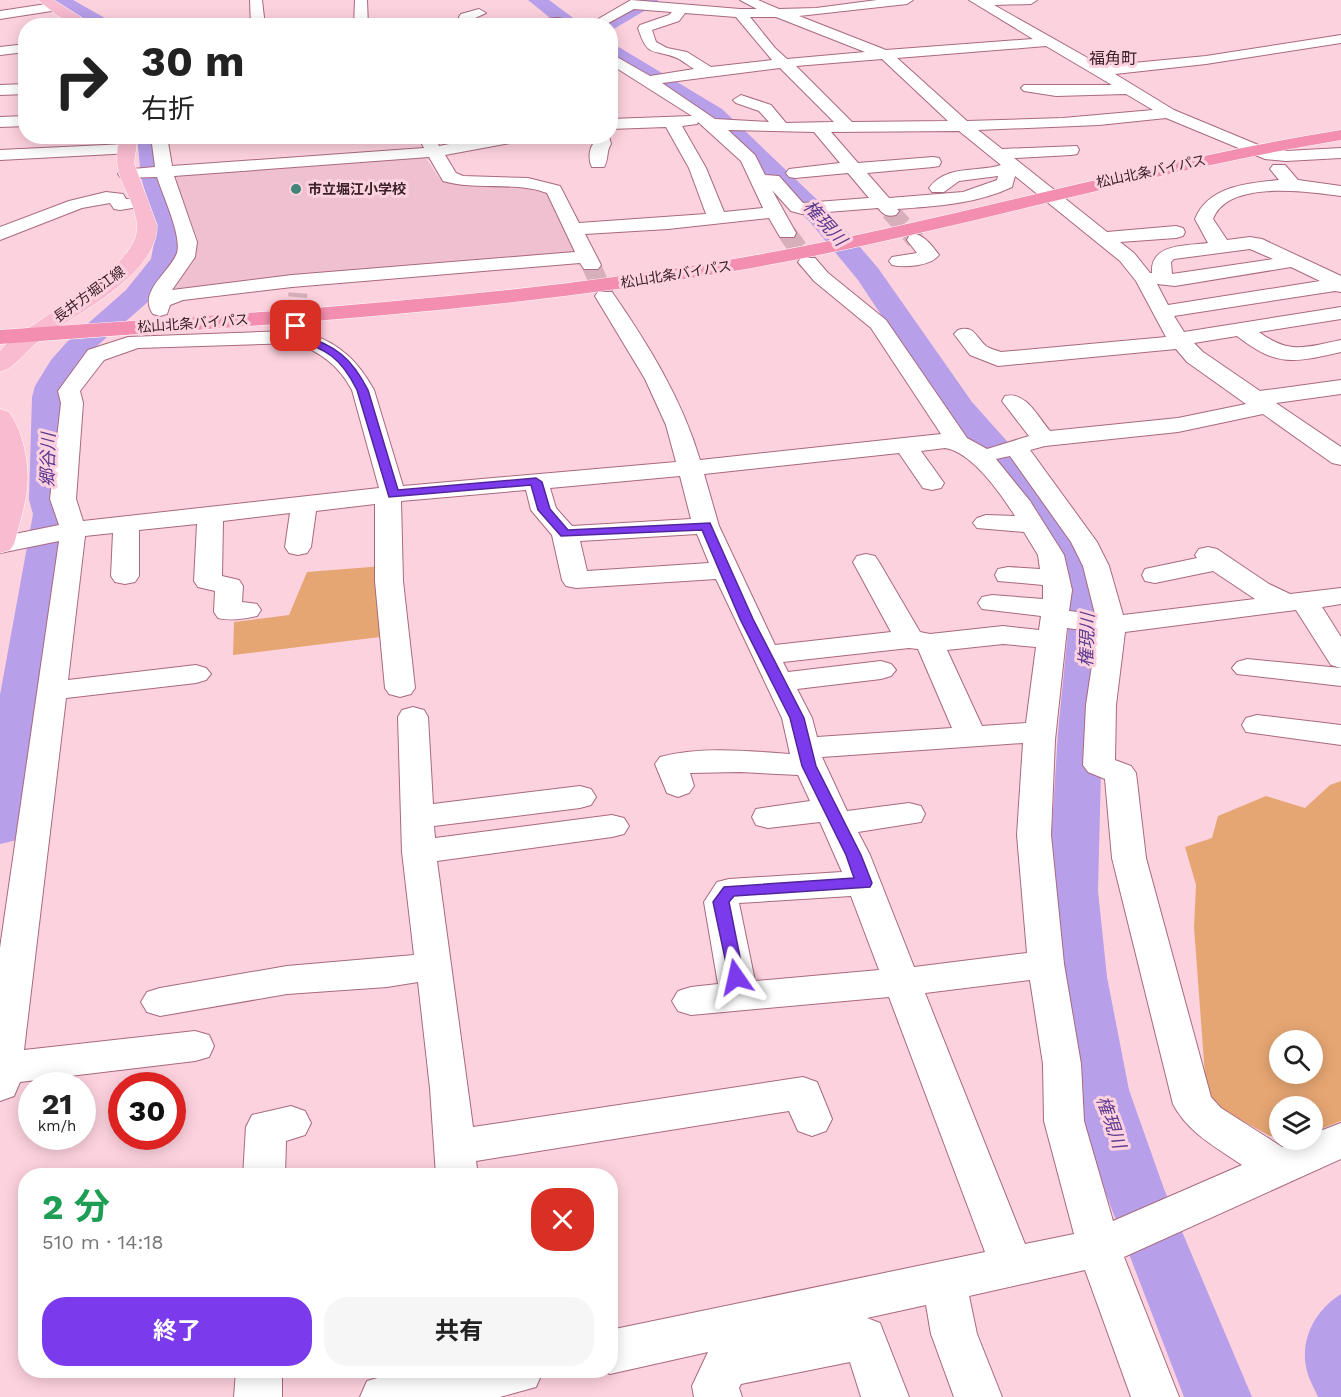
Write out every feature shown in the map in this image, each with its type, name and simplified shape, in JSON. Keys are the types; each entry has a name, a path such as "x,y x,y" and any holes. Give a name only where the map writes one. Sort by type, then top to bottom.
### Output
{"highway":[{"name":"松山北条バイパス","path":"0,325 131,328 323,313 533,294 712,269 814,250 869,232 1045,190 1252,148 1341,127"},
{"name":"松山北条バイパス","path":"1252,148 1341,135"},
{"name":"松山北条バイパス","path":"0,337 32,335 80,319 131,328 160,307 407,296 524,284 723,257 814,250"}],"main road":[{"path":"49,3 74,18"},
{"name":"長井方堀江線","path":"56,327 131,262 145,240 147,232 131,174 128,144"},
{"path":"0,365 13,350 32,335"},
{"path":"0,417 11,447 14,487 0,544"}],"street":[{"path":"256,0 257,18"},
{"path":"361,0 361,18"},
{"path":"729,0 777,13 896,64 927,70"},
{"path":"777,13 832,11 907,0"},
{"path":"977,1 1031,0"},
{"path":"708,72 682,55 663,51 650,44 645,28 674,18 693,1 714,2"},
{"path":"977,1 1100,71 1168,113 1252,148 1306,156 1341,153"},
{"path":"0,15 49,3"},
{"path":"600,6 631,5 683,9 746,5"},
{"path":"607,18 631,5"},
{"path":"746,5 770,51 848,126"},
{"path":"542,9 553,18"},
{"path":"466,18 466,16 479,13"},
{"path":"1100,71 1206,60 1341,39"},
{"path":"896,64 1046,42"},
{"path":"0,51 18,49"},
{"path":"649,88 688,75 783,64 992,61 984,55"},
{"path":"1051,62 1078,59"},
{"path":"618,62 649,88 712,123 749,159 774,212 788,233"},
{"path":"896,64 1006,163 1045,190 1152,279 1161,312 1179,340 1196,357 1341,458"},
{"path":"618,71 629,69"},
{"path":"688,75 704,84 698,87"},
{"path":"649,88 666,122 697,165 708,189 717,218"},
{"path":"1029,88 1056,91 1129,89"},
{"path":"0,90 18,89"},
{"path":"741,100 765,108 781,127"},
{"path":"1102,136 1168,113"},
{"path":"0,122 18,121"},
{"path":"618,124 666,122 712,123 738,127 818,127 963,126 1048,122 1135,126 1157,130"},
{"path":"972,194 941,186 954,176 1071,144 1048,122"},
{"path":"818,127 886,206"},
{"path":"0,155 45,144"},
{"path":"160,144 163,172 188,249 183,262 161,291 160,307"},
{"path":"131,174 430,144 446,174 455,179 543,184 554,190 589,261 295,287 180,294 160,307"},
{"path":"1252,148 1299,190"},
{"path":"795,173 933,162"},
{"path":"760,179 773,180 796,207 801,209 886,206 955,199 998,188 1006,183 1006,163"},
{"path":"1216,248 1218,241 1204,219 1210,205 1219,199 1251,189 1299,190 1321,197 1333,190"},
{"path":"0,234 57,212 106,198 117,198 120,205 139,202"},
{"path":"573,229 774,212"},
{"path":"1104,238 1177,233"},
{"path":"899,261 929,255 916,240"},
{"path":"1152,279 1162,274 1163,257 1255,243 1340,285"},
{"path":"814,250 821,278 879,324 974,450 1021,506 1051,555 1058,590 1058,622 1040,732 1034,835 1046,964 1062,1064 1064,1121 1099,1248 1155,1397"},
{"path":"1152,279 1175,280 1295,261"},
{"path":"1161,312 1340,285"},
{"path":"605,296 656,379 678,425 706,526 765,655 797,718 807,757 864,883 1013,1268"},
{"path":"965,334 978,350 998,359 1179,340 1341,313"},
{"path":"195,1046 1,1077 73,530 63,499 72,403 69,391 96,355 131,328 296,332 337,354 357,378 363,390 391,494 389,581 406,702 419,852 450,1088 456,1162 669,1112 803,1094 812,1119"},
{"path":"1240,329 1273,351 1280,353 1341,346"},
{"path":"0,544 73,530 391,494 689,468 945,441 974,450 1026,445 1157,428 1259,403 1341,387"},
{"path":"1013,401 1026,445 1043,482 1084,542 1096,566 1107,625 1099,765 1120,773 1129,858 1193,1104 1207,1120 1279,1167"},
{"path":"905,445 932,483"},
{"path":"1026,445 1068,489"},
{"path":"536,482 544,510 565,534 576,580 725,570"},
{"path":"298,547 304,504"},
{"path":"210,515 208,581 229,586 228,612 247,610"},
{"path":"986,523 1033,525"},
{"path":"125,576 126,524"},
{"path":"565,534 706,526"},
{"path":"1155,575 1213,559 1259,590 1295,602 1341,659"},
{"path":"868,562 919,641 971,737"},
{"path":"1008,575 1056,578"},
{"path":"992,606 1058,622 1107,625 1341,596"},
{"path":"765,655 1003,635 1058,622"},
{"path":"1247,668 1341,677"},
{"path":"779,682 881,670"},
{"path":"52,691 196,674"},
{"path":"1257,725 1341,735"},
{"path":"678,786 671,764 716,761 763,762 971,737 1040,732"},
{"path":"417,818 588,806 419,852"},
{"path":"768,816 834,817 909,814"},
{"path":"739,996 721,902 729,891 864,883"},
{"path":"691,1000 902,982 1046,964"},
{"path":"160,1002 287,980 387,973 434,966"},
{"path":"264,1168 266,1127 291,1123"},
{"path":"718,1397 715,1386 726,1365 792,1333 945,1282 1099,1248 1341,1140"},
{"path":"945,1282 954,1334 978,1397"},
{"path":"618,1351 792,1333 864,1338 885,1397"},
{"path":"258,1397 259,1378"},
{"path":"384,1397 484,1378"}],"shaded area":[{"path":"424,156 439,178 462,184 525,185 547,192 576,249 571,254 178,289 173,287 193,260 198,240 173,174"},
{"path":"383,566 388,636 233,655 234,622 289,615 307,572"},
{"path":"1341,781 1341,1121 1323,1128 1323,1096 1269,1096 1269,1135 1219,1108 1206,1089 1194,927 1196,885 1185,847 1212,838 1218,816 1266,796 1305,808 1330,785"},
{"path":"1341,1294 1341,1397 1318,1397 1307,1371 1305,1348 1307,1337 1324,1308"}],"waterway":[{"name":"郷谷川","path":"59,0 91,18"},
{"path":"537,0 563,18"},
{"name":"権現川","path":"618,18 649,0"},
{"name":"権現川","path":"618,55 714,114 771,167 819,217 868,274 960,409 1041,502 1074,553 1085,581 1090,611 1080,732 1073,891 1080,977 1100,1090 1134,1189 1218,1397"},
{"name":"郷谷川","path":"0,828 51,514 47,500 50,390 62,367 78,349 136,296 153,278 165,259 170,232 152,171 149,144"}],"tunnel":[{"path":"890,211 916,240"},
{"path":"787,233 808,262"},
{"path":"591,265 605,296"},
{"path":"295,326 298,293"}],"place":[{"name":"市立堀江小学校","path":"296,189"}],"district":[{"name":"福角町","path":"1113,58"}],"route":[{"path":"296,326 297,337 325,346 337,354 357,378 363,390 393,494 536,482 544,510 565,534 706,526 747,619 797,718 809,766 838,823 864,883 729,891 721,902 736,977"}]}
